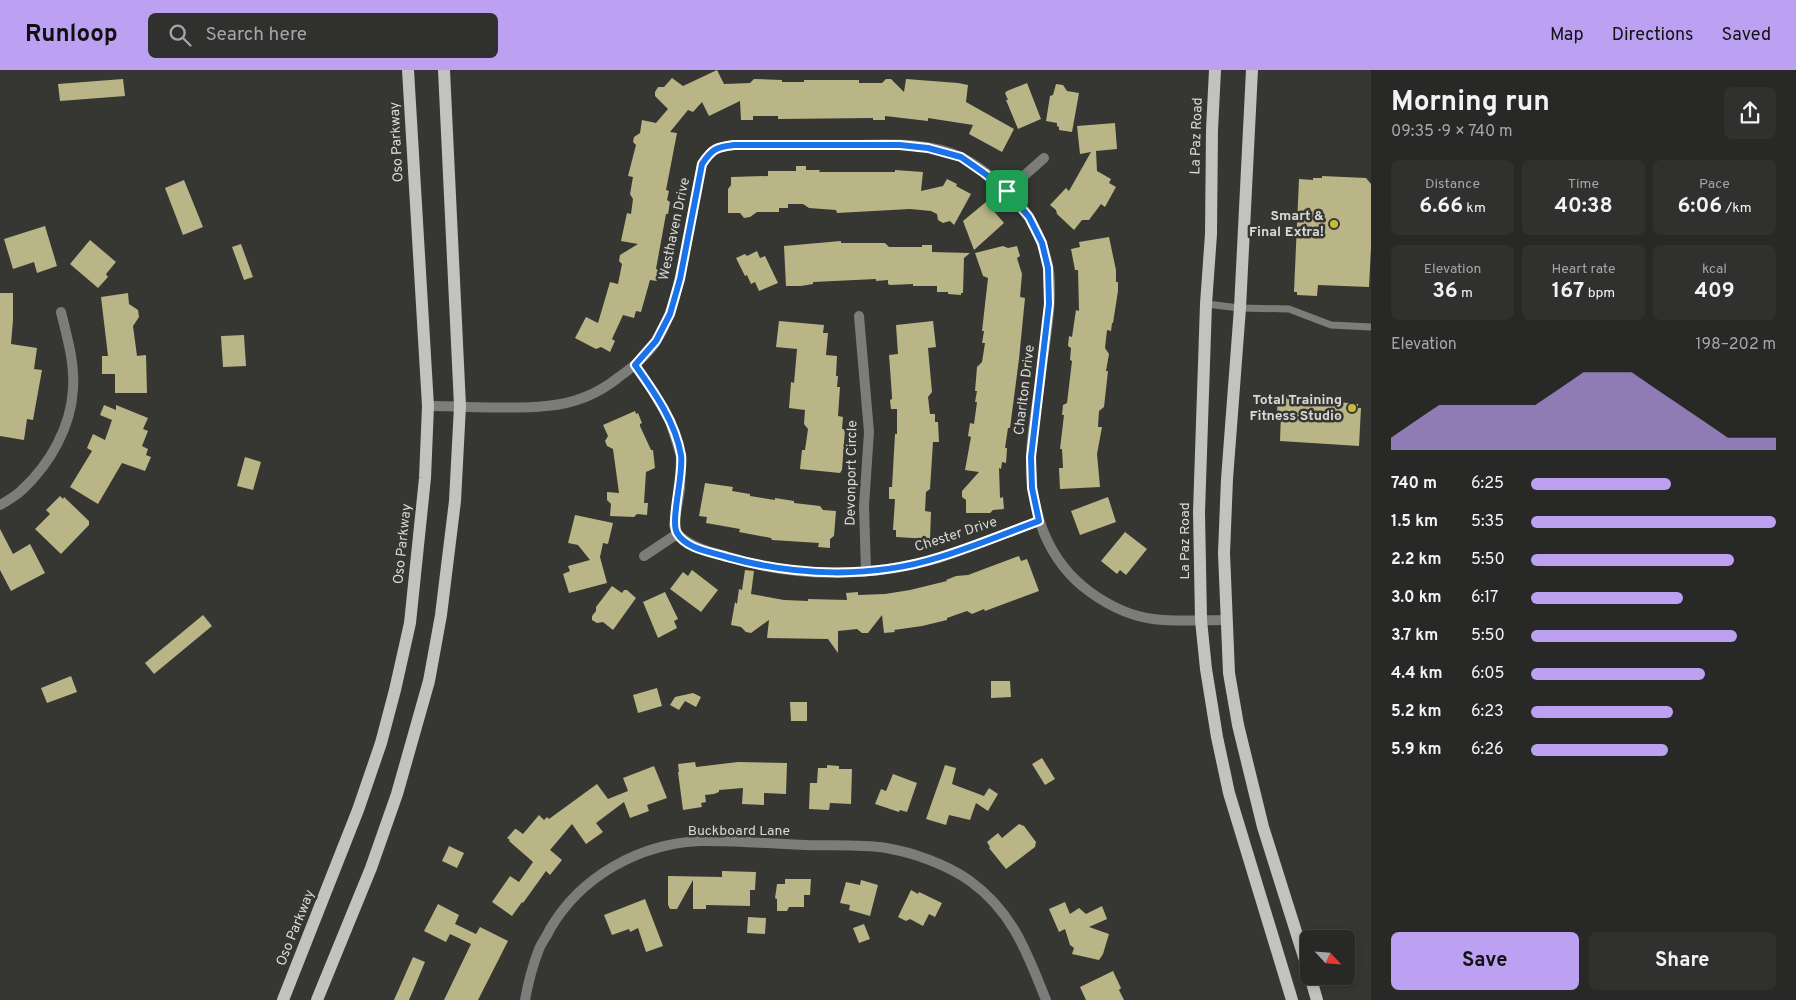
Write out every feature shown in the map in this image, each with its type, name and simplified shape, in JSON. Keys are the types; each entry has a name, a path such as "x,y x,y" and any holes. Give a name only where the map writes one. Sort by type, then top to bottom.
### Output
{"main road":[{"name":"Oso Parkway","path":"283,1000 358,810 381,743 396,690 410,623 425,478 428,406 408,70"},
{"path":"317,1000 371,868 397,794 429,681 441,615 455,501 460,406 444,70"},
{"name":"La Paz Road","path":"1215,70 1212,130 1211,234 1206,304 1199,512 1201,620 1217,737 1229,793 1292,1000"},
{"path":"1252,70 1240,308 1227,479 1224,553 1226,620 1230,674 1238,725 1263,827 1300,946"},
{"path":"1312,985 1317,1000"}],"street":[{"name":"Westhaven Drive","path":"428,406 482,408 546,406 565,403 588,397 608,386 635,365 656,341 670,314 680,279 702,164 710,153 718,147 734,145 900,145 928,148 961,157 1007,191"},
{"path":"1007,191 1044,158"},
{"name":"Charlton Drive","path":"1007,191 1029,217 1042,243 1048,268 1049,304 1031,457 1032,488 1039,521 1049,545 1061,563 1081,586 1100,599 1128,612 1151,619 1226,620"},
{"path":"0,505 21,492 42,470 58,445 68,417 73,389 71,355 61,312"},
{"name":"Devonport Circle","path":"859,316 869,432 864,506 866,571"},
{"path":"635,365 670,421 681,456 680,490 674,525 677,534 644,556"},
{"name":"Chester Drive","path":"677,534 686,543 700,549 759,566 810,572 866,571 911,565 939,558 1039,521"},
{"name":"Buckboard Lane","path":"525,1000 528,983 540,948 559,914 586,885 617,863 657,847 700,841 885,848 917,856 944,867 969,880 994,901 1012,925 1046,1000"}],"lane":[{"path":"1206,304 1240,308 1289,309 1331,325 1371,327"}],"building":[{"path":"717,70 724,84 750,83 754,79 782,80 782,82 859,80 859,83 882,83 886,79 891,79 904,92 906,79 958,83 968,85 966,102 1014,129 1002,152 969,134 973,125 928,118 928,121 885,116 885,120 873,120 873,118 778,119 778,116 753,116 753,120 741,120 740,101 709,116 702,102 693,112 688,110 670,132 677,133 666,190 669,191 667,200 670,202 656,269 659,270 657,281 650,280 641,312 636,311 634,318 623,315 612,339 615,341 610,352 601,347 596,349 575,338 586,317 598,323 610,282 618,284 622,264 619,261 620,255 638,244 621,241 627,213 631,214 633,199 630,194 633,177 628,176 636,145 633,142 634,137 640,133 642,120 656,123 668,109 655,96 658,87 664,87 672,78 683,86"},
{"path":"123,79 125,96 60,101 58,84"},
{"path":"1027,83 1041,119 1018,129 1005,93"},
{"path":"1056,84 1063,85 1067,91 1079,93 1072,132 1059,130 1057,123 1046,121 1050,96 1053,95"},
{"path":"1115,123 1117,149 1096,151 1097,171 1111,179 1109,183 1116,187 1105,207 1101,204 1089,220 1082,220 1074,230 1050,205 1066,188 1069,191 1091,152 1080,154 1077,126"},
{"path":"796,166 806,166 806,170 820,170 819,172 895,172 895,170 923,172 921,191 943,186 947,179 971,194 954,225 950,221 943,223 938,220 937,214 931,211 910,209 837,213 836,210 809,208 803,204 788,204 788,208 779,208 779,212 757,212 750,217 744,218 740,213 728,213 728,189 731,185 731,177 768,176 768,171 796,171"},
{"name":"Smart & Final Extra!","path":"1322,176 1366,178 1371,184 1369,287 1318,285 1317,296 1297,295 1297,292 1294,292 1299,179 1313,180 1313,178 1322,178"},
{"path":"184,180 203,227 183,235 165,188"},
{"path":"986,202 1004,223 974,250 963,221"},
{"path":"45,226 57,266 37,273 34,262 13,269 4,239"},
{"path":"1109,237 1118,291 1111,331 1107,330 1105,348 1109,354 1106,371 1108,371 1104,407 1099,411 1098,427 1102,427 1097,454 1100,487 1060,489 1059,468 1063,468 1062,449 1060,449 1064,415 1062,415 1063,405 1067,403 1072,361 1070,360 1071,348 1068,346 1069,336 1072,337 1076,310 1079,311 1078,270 1075,270 1071,249 1080,247 1079,242"},
{"path":"90,240 116,262 106,274 108,277 98,288 70,264"},
{"path":"841,241 841,243 885,243 889,247 922,247 922,245 932,245 932,252 970,253 964,258 963,293 961,295 937,292 937,286 890,285 888,280 876,281 876,279 813,282 813,284 801,286 786,286 784,246"},
{"path":"241,244 253,277 244,280 232,247"},
{"path":"1003,246 1008,248 1017,246 1020,256 1017,258 1022,274 1020,297 1025,298 1010,428 1008,428 1005,448 1007,448 1006,463 1002,462 1001,469 999,468 1000,498 1003,497 1004,509 993,510 990,513 966,513 966,500 962,497 962,491 979,472 965,470 971,437 968,436 970,423 974,424 977,402 975,402 977,391 975,391 977,367 982,362 985,343 982,343 984,331 982,331 988,278 983,276 975,253"},
{"path":"757,251 760,258 765,256 778,283 759,291 755,282 751,284 747,275 745,276 736,258 745,254 747,256"},
{"path":"0,293 13,293 11,344 37,348 34,369 42,370 33,420 27,419 24,440 0,436"},
{"path":"128,293 129,304 138,310 139,317 133,326 137,356 146,355 147,393 115,393 115,374 102,374 102,356 108,356 101,297"},
{"path":"779,321 824,325 823,333 828,333 826,355 837,356 837,387 840,387 838,416 843,417 842,429 845,429 842,470 840,473 800,469 802,450 805,450 808,429 804,424 805,410 789,408 791,382 794,383 797,349 776,347"},
{"path":"933,321 936,347 928,348 932,392 928,397 930,414 935,414 935,422 938,422 939,442 933,442 930,489 926,492 925,511 931,512 930,539 896,537 896,530 893,530 895,499 889,499 889,487 892,487 895,434 897,434 897,409 891,409 889,355 898,354 896,325"},
{"path":"244,335 246,366 223,367 221,336"},
{"path":"1278,396 1358,404 1358,408 1361,408 1359,446 1280,441 1281,413 1277,413"},
{"path":"104,405 116,410 116,405 148,418 143,429 148,431 142,446 148,449 146,455 151,457 145,471 122,463 98,504 70,487 92,451 87,448 93,434 105,440 112,420 100,415"},
{"path":"635,411 636,414 638,413 642,423 640,426 651,450 653,450 655,468 646,472 644,503 648,503 647,515 637,514 634,517 610,516 611,504 607,500 607,492 619,493 613,449 607,446 605,441 608,436 603,425"},
{"path":"245,457 261,462 253,490 237,486"},
{"path":"705,483 733,487 732,491 750,494 750,496 794,501 794,503 820,506 823,510 836,511 834,536 830,539 830,548 818,547 819,543 772,540 771,538 739,532 740,529 706,523 707,517 699,516"},
{"path":"60,496 63,499 64,497 89,521 89,525 61,554 35,529 50,514 46,510"},
{"path":"1108,497 1116,522 1080,535 1071,511"},
{"path":"575,515 613,523 608,544 603,543 600,557 607,583 569,593 563,574 570,571 568,566 590,560 578,545 568,543"},
{"path":"0,529 13,554 30,544 45,573 11,591 0,570"},
{"path":"1125,532 1147,549 1126,575 1120,570 1117,574 1101,561"},
{"path":"1019,556 1021,561 1027,559 1039,591 985,611 984,609 972,614 967,611 947,618 947,620 894,630 895,632 884,633 882,615 868,633 862,633 857,629 838,631 838,653 828,639 767,638 769,620 751,633 746,632 741,627 731,625 739,589 742,590 745,570 754,571 751,594 784,600 847,600 846,593 858,592 858,595 885,594 910,590 947,581 956,576 968,575"},
{"path":"692,570 718,590 701,612 670,589 683,572 688,576"},
{"path":"612,586 622,593 624,590 627,590 636,598 613,630 603,622 597,623 592,620 596,607"},
{"path":"665,592 678,619 674,621 677,628 658,638 643,602"},
{"path":"203,615 212,626 154,674 145,663"},
{"path":"71,676 77,692 47,703 41,688"},
{"path":"991,681 1010,681 1011,697 991,698"},
{"path":"657,688 662,706 638,713 633,695"},
{"path":"693,693 701,697 696,707 685,701 679,710 670,705 675,697"},
{"path":"790,702 807,702 807,721 791,721"},
{"path":"1042,758 1055,779 1045,785 1032,764"},
{"path":"695,762 696,767 738,762 787,763 786,794 764,793 764,805 742,804 743,788 719,790 719,792 714,794 705,795 706,802 701,803 702,807 683,810 678,764"},
{"path":"827,765 839,766 839,769 852,769 851,804 830,803 829,810 809,809 810,783 817,783 818,768 827,768"},
{"path":"945,765 956,768 952,784 984,796 989,788 998,794 988,811 976,803 970,820 949,815 946,825 926,819"},
{"path":"654,766 667,798 647,805 649,811 630,818 624,802 596,823 603,832 586,844 572,824 550,850 562,860 550,875 546,871 512,916 492,902 510,876 519,882 533,862 507,838 515,829 523,834 539,815 544,820 547,817 549,819 597,784 608,799 628,791 623,778"},
{"path":"893,774 917,783 907,812 900,810 899,812 875,804 881,789 886,791"},
{"path":"1019,824 1024,826 1036,842 1035,847 1006,869 989,848 987,842 998,833 1002,838"},
{"path":"449,846 464,853 457,868 442,861"},
{"path":"722,871 756,872 755,890 750,890 750,906 706,905 706,909 693,909 693,880 677,909 670,909 668,905 668,876 722,877"},
{"path":"785,879 811,879 810,895 804,895 804,907 789,907 787,911 777,911 777,899 775,898 777,884 785,884"},
{"path":"861,880 878,885 870,916 849,910 850,905 840,903 846,882 860,885"},
{"path":"911,890 942,903 935,917 929,914 923,926 910,919 906,921 898,917"},
{"path":"645,899 663,946 646,952 638,928 630,932 629,929 612,935 604,915"},
{"path":"1065,902 1070,914 1079,908 1086,914 1102,906 1107,919 1089,927 1109,934 1103,954 1099,960 1072,954 1074,948 1070,945 1065,929 1059,932 1049,909"},
{"path":"438,904 459,915 455,924 476,934 480,927 508,941 478,1000 444,1000 471,944 450,934 446,942 424,931"},
{"path":"748,917 766,918 765,934 747,933"},
{"path":"864,924 870,939 859,943 853,928"},
{"path":"413,957 425,962 409,1000 394,1000"},
{"path":"1113,971 1124,1000 1086,1000 1080,987"}],"place":[{"name":"Smart & Final Extra!","path":"1334,224"},
{"name":"Total Training Fitness Studio","path":"1352,408"}],"route":[{"path":"734,145 900,145 928,148 961,157 1007,191 1029,217 1042,243 1048,268 1049,304 1031,457 1032,488 1039,521 939,558 911,565 866,571 810,572 759,566 700,549 686,543 677,534 674,525 680,490 681,456 670,421 635,365 656,341 670,314 680,279 702,164 710,153 718,147 734,145"}]}
